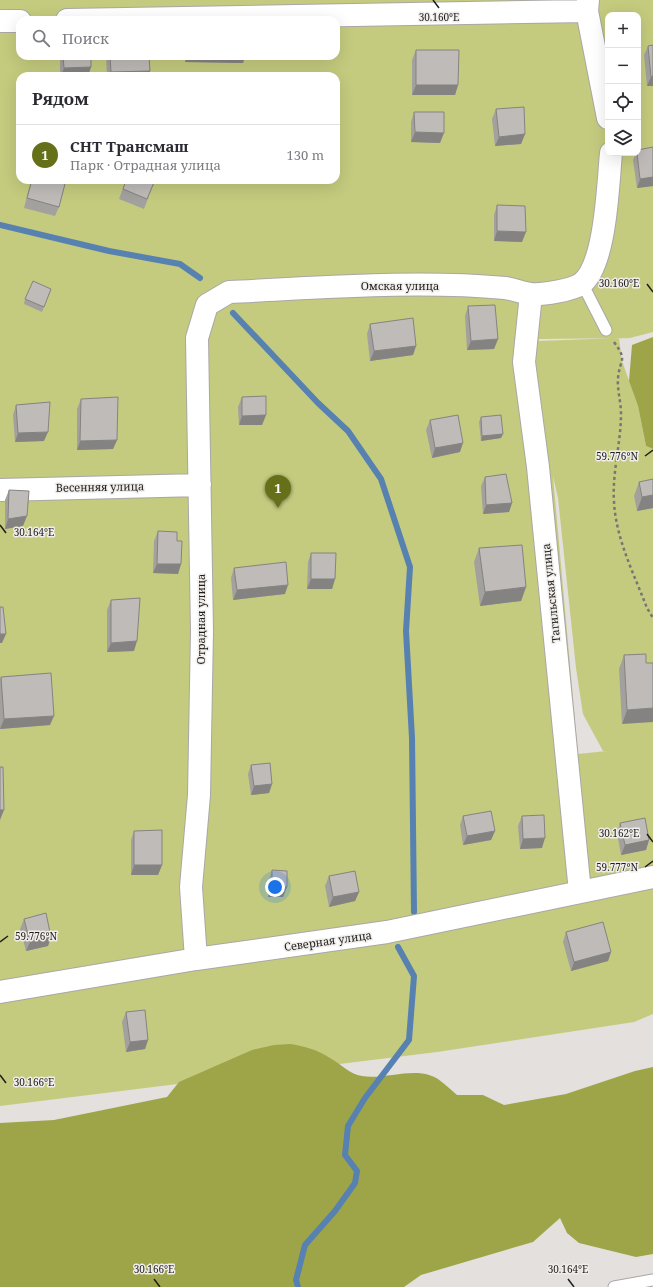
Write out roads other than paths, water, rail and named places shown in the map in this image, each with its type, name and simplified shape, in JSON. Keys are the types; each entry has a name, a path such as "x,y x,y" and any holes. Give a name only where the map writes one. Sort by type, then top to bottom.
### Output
{"street":[{"path":"216,16 588,6 605,101"},
{"path":"0,21 16,21"},
{"path":"576,286 594,266 604,230 611,156"},
{"name":"Омская улица","path":"229,292 404,285 506,288 531,294 576,286"},
{"name":"Отрадная улица","path":"196,958 192,887 199,795 202,630 197,338 207,305 229,292"},
{"name":"Тагильская улица","path":"531,294 524,362 538,467 580,892"},
{"name":"Весенняя улица","path":"0,490 200,485"},
{"name":"Северная улица","path":"0,992 196,958 387,932 653,877"}],"lane":[{"path":"576,286 606,330"},
{"path":"614,1287 653,1280"}],"waterway":[{"path":"0,225 109,251 180,264 200,278"},
{"path":"233,313 318,403 348,431 381,479 410,567 406,631 412,738 414,912"},
{"path":"298,1287 296,1280 305,1245 335,1211 355,1183 357,1171 345,1155 348,1126 365,1098 409,1040 414,976 398,947"}],"place":[{"name":"СНТ Трансмаш","path":"278,508"}]}
